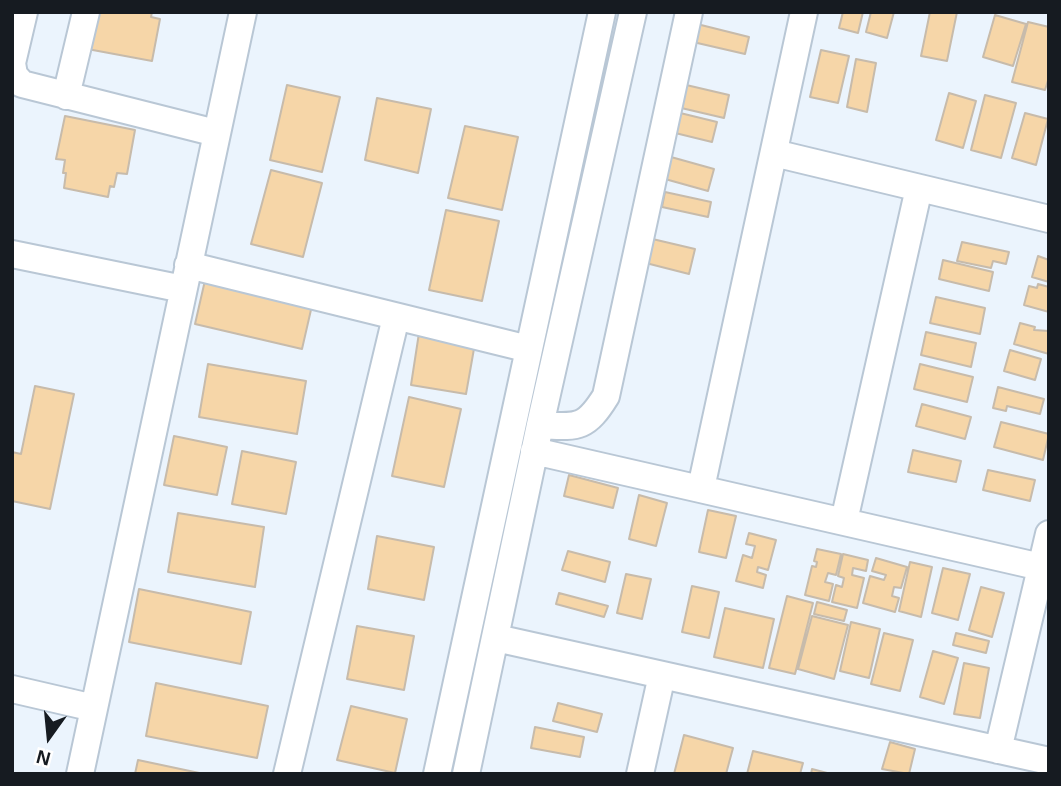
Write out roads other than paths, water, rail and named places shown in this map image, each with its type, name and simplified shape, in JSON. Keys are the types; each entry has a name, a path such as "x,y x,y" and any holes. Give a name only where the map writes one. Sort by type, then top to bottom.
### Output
{"street":[{"path":"24,12 12,63 14,75 22,84 216,133"},
{"path":"66,96 86,12"},
{"path":"79,774 243,12"},
{"path":"437,774 602,12"},
{"path":"466,774 534,451 633,12"},
{"path":"540,425 574,427 593,416 606,396 689,12"},
{"path":"701,488 804,12"},
{"path":"774,153 1049,219"},
{"path":"844,521 919,188"},
{"path":"12,254 185,277 396,317 529,349"},
{"path":"547,268 574,274"},
{"path":"287,774 396,317"},
{"path":"534,451 1041,567"},
{"path":"998,750 1049,534"},
{"path":"496,638 1049,761"},
{"path":"640,774 662,675"},
{"path":"12,688 94,708"}]}
